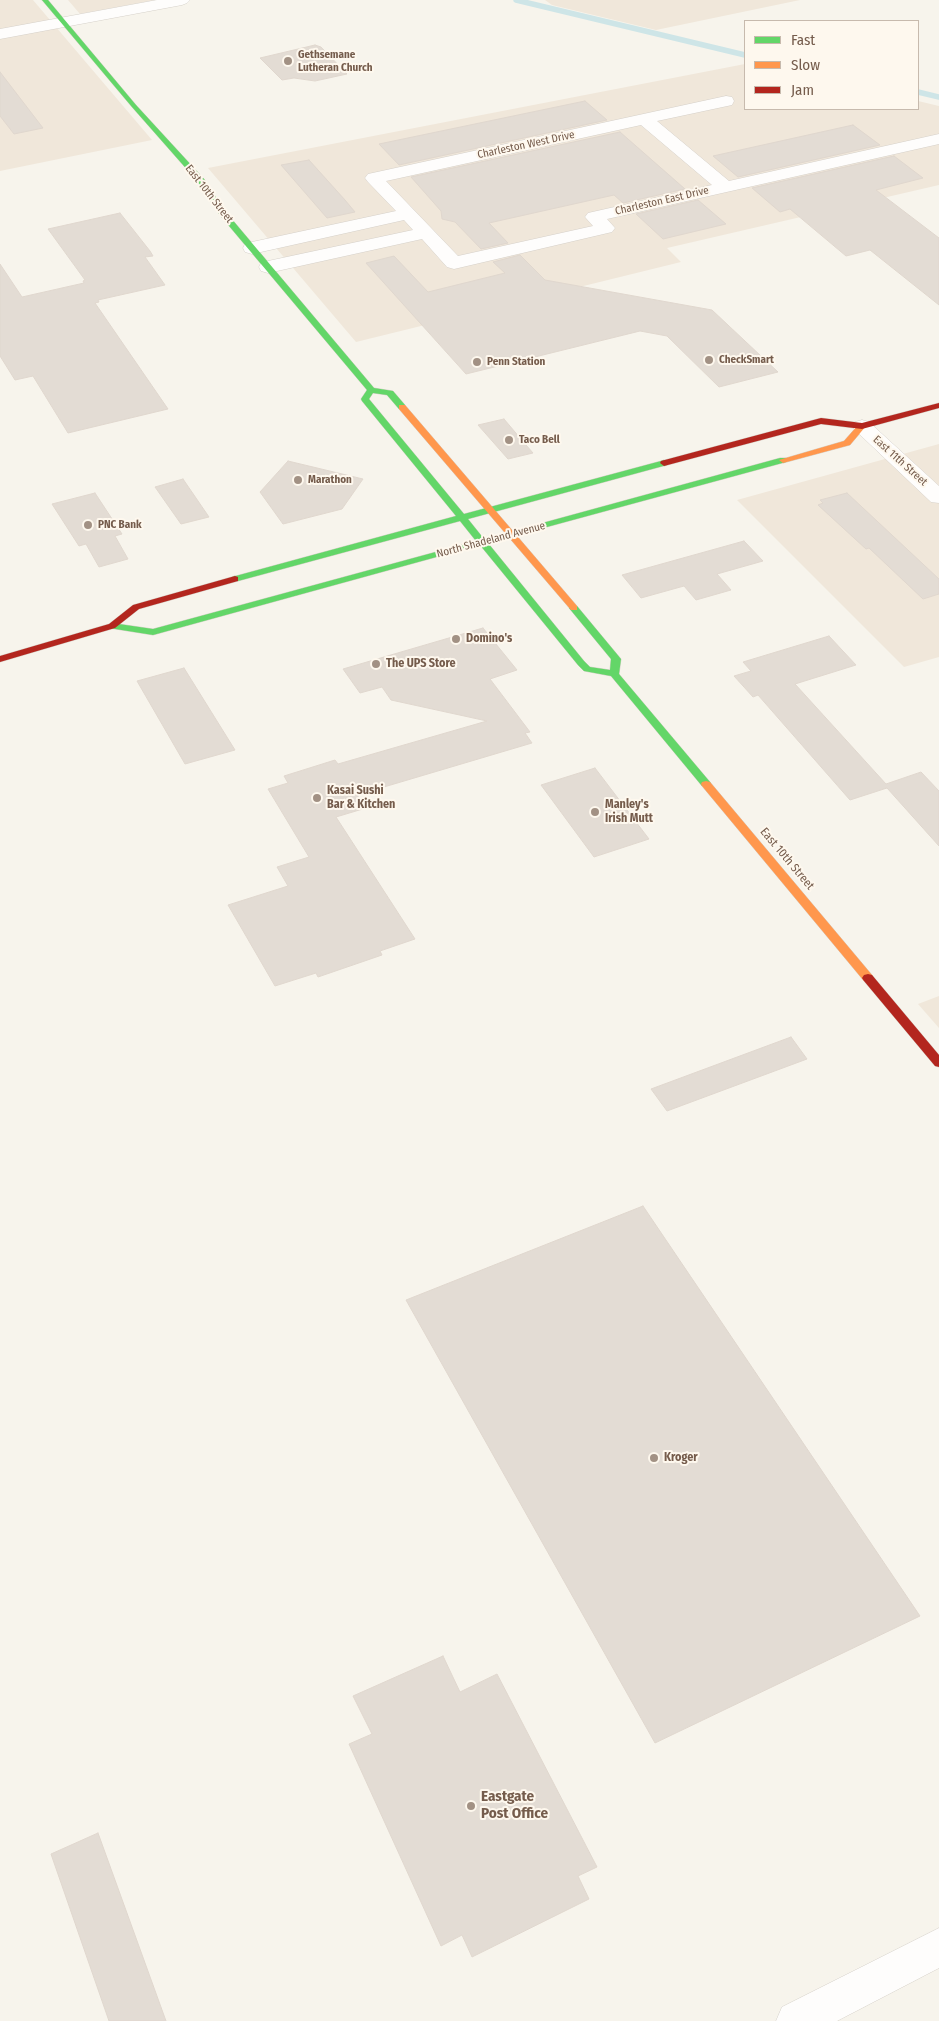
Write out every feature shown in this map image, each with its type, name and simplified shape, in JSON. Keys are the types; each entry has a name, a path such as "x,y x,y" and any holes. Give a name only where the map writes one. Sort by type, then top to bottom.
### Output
{"main road":[{"name":"East 10th Street","path":"45,0 134,106 201,181 213,200 252,248 371,390 390,393 490,509 616,659 614,674 939,1063"},
{"path":"371,390 365,400 587,669 614,674"},
{"name":"North Shadeland Avenue","path":"0,659 112,626 136,607 490,509 821,421 862,426 939,405"},
{"name":"North Shadeland Avenue","path":"112,626 153,632 847,443 862,426"}],"street":[{"path":"0,34 182,0"},
{"name":"Charleston West Drive","path":"426,233 374,178 726,101"},
{"path":"644,119 725,187"},
{"name":"Charleston East Drive","path":"426,233 454,263 606,228 594,216 939,139"},
{"path":"252,248 409,214"},
{"path":"268,267 426,233"},
{"name":"East 11th Street","path":"862,426 939,497"},
{"path":"796,2021 939,1947"}],"shaded area":[{"path":"0,0 33,0 152,140 0,171"},
{"path":"68,0 155,0 80,14"},
{"path":"545,0 800,0 656,30 552,5"},
{"path":"744,64 744,110 919,110 919,101 939,106 939,185 667,248 681,262 356,342 208,168"},
{"path":"939,444 939,657 904,667 737,500"},
{"path":"939,996 939,1028 918,1004"}],"building":[{"name":"Gethsemane Lutheran Church","path":"315,45 321,47 347,74 315,81 294,78 282,80 260,58"},
{"path":"0,72 43,128 14,134 0,116"},
{"path":"585,101 607,120 399,165 379,144"},
{"path":"853,125 880,145 738,177 713,156"},
{"path":"620,132 685,189 623,203 614,195 489,223 508,243 481,249 455,222 442,219 441,211 411,177"},
{"path":"894,156 923,178 876,190 939,238 939,305 870,250 846,256 790,209 780,212 752,188"},
{"path":"309,160 355,212 327,218 281,165"},
{"path":"698,200 726,224 663,239 636,214"},
{"path":"120,213 150,251 153,256 145,257 165,285 98,300 99,302 95,303 168,409 68,433 33,376 15,380 0,356 0,264 22,297 84,283 83,281 85,280 48,229"},
{"path":"520,255 545,280 712,310 778,372 719,387 667,336 640,331 466,374 366,263 394,256 428,292 505,273 493,262"},
{"name":"Taco Bell","path":"504,419 533,453 508,459 478,425"},
{"path":"288,461 363,479 342,509 283,524 260,492"},
{"path":"183,479 209,517 181,524 155,487"},
{"name":"PNC Bank","path":"95,493 122,534 115,536 128,559 99,567 86,544 79,546 52,504"},
{"path":"847,493 939,579 939,594 923,599 869,548 866,549 818,505 823,503 820,500"},
{"path":"744,541 763,561 717,574 731,590 696,600 684,586 641,598 622,575"},
{"path":"483,628 517,670 490,679 530,732 525,733 532,743 357,795 366,808 336,817 415,939 380,951 382,955 318,977 316,973 275,986 228,905 288,886 277,867 309,857 268,789 288,783 284,776 335,760 338,764 487,721 391,700 382,687 360,693 343,669"},
{"path":"829,636 856,665 795,684 886,784 921,772 939,791 939,846 887,788 850,800 758,695 753,697 734,676 751,671 743,662"},
{"path":"184,668 235,750 185,764 137,681"},
{"name":"Manley's Irish Mutt","path":"595,768 649,839 594,857 541,785"},
{"path":"791,1037 807,1059 667,1111 651,1089"},
{"name":"Kroger","path":"643,1206 920,1616 655,1743 406,1300"},
{"name":"Eastgate Post Office","path":"443,1656 460,1692 497,1674 597,1867 578,1876 589,1899 472,1957 462,1935 441,1946 349,1744 372,1734 353,1696"},
{"path":"98,1833 166,2021 109,2021 51,1854"}],"waterway":[{"path":"516,0 744,55"},
{"path":"919,92 939,97"}],"traffic: fast":[{"path":"45,0 134,106 201,181 222,212 371,390 390,393 402,407"},
{"path":"371,390 365,399 581,663 587,669 614,674 706,784"},
{"path":"112,626 153,632 783,460"},
{"path":"235,579 664,463"},
{"path":"574,608 616,659 614,674"}],"traffic: slow":[{"path":"402,407 574,608"},
{"path":"783,460 847,443 862,426"},
{"path":"706,784 868,978"}],"traffic: jam":[{"path":"664,463 821,421 862,426 939,405"},
{"path":"0,659 112,626 136,607 235,579"},
{"path":"868,978 939,1063"}],"place":[{"name":"Gethsemane Lutheran Church","path":"288,61"},
{"name":"CheckSmart","path":"709,360"},
{"name":"Penn Station","path":"477,362"},
{"name":"Taco Bell","path":"509,440"},
{"name":"Marathon","path":"298,480"},
{"name":"PNC Bank","path":"88,525"},
{"name":"Domino's","path":"456,639"},
{"name":"The UPS Store","path":"376,664"},
{"name":"Kasai Sushi Bar & Kitchen","path":"317,798"},
{"name":"Manley's Irish Mutt","path":"595,812"},
{"name":"Kroger","path":"654,1458"},
{"name":"Eastgate Post Office","path":"471,1806"}]}
